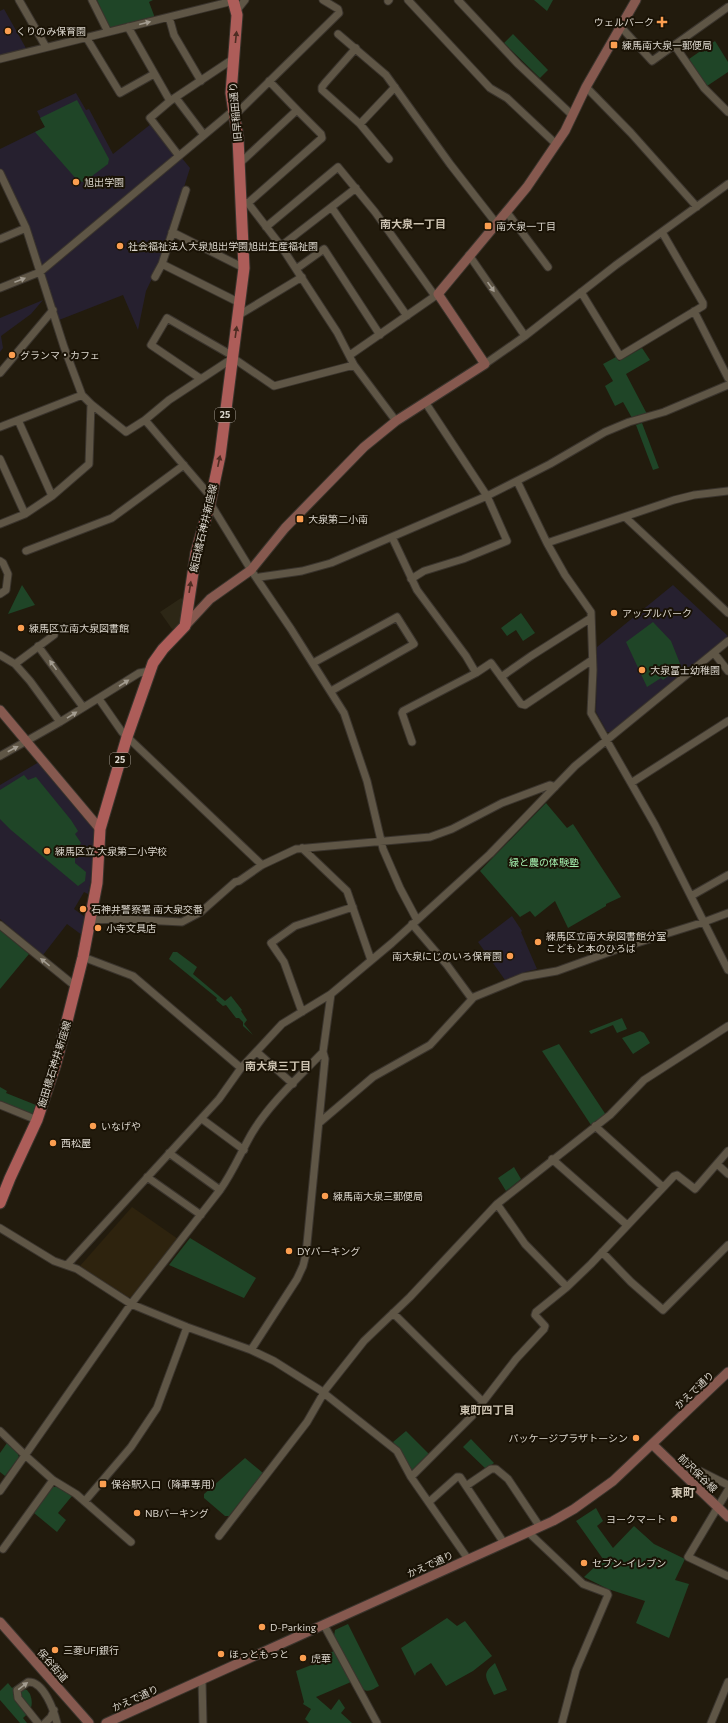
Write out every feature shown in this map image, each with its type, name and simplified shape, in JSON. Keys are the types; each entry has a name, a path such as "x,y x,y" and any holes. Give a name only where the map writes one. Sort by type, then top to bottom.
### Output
{"main road":[{"name":"旧早稲田通り","path":"234,4 232,93 239,164 245,202"},
{"name":"飯田橋石神井新座線","path":"185,626 196,553 211,500 221,449 244,268 245,202"},
{"name":"25","path":"90,920 99,865 100,829 127,737 150,671 157,657 185,626"},
{"name":"飯田橋石神井新座線","path":"0,1203 36,1120 55,1066 83,957 90,920"}],"street":[{"path":"19,0 46,47"},
{"path":"92,0 108,32"},
{"path":"0,59 169,17 234,4 245,0"},
{"path":"0,288 40,272 204,135 234,113 339,13 338,9 324,0"},
{"path":"408,0 490,88 507,98 556,144"},
{"path":"458,0 518,64 572,116"},
{"path":"350,355 436,295 527,187 565,131 586,87 636,0"},
{"path":"620,26 652,61 728,7"},
{"path":"169,17 174,35 201,81"},
{"path":"128,28 154,74 173,100 204,135"},
{"path":"338,34 386,75 450,164 496,223"},
{"path":"86,37 102,66 120,93 154,74"},
{"path":"674,46 704,88 728,112"},
{"path":"356,48 325,83 322,90 360,124 389,160"},
{"path":"179,156 150,118 173,100 233,59"},
{"path":"269,81 322,134 322,138 245,202 281,246 337,332 354,365 396,421"},
{"path":"360,124 395,87"},
{"path":"586,87 631,133 697,207"},
{"path":"239,164 297,110"},
{"path":"266,227 338,167 356,188 436,295 485,364"},
{"path":"0,173 3,188 26,228 73,372 82,395 126,432 145,420 169,400 233,357"},
{"path":"185,626 210,599 251,570 285,528 350,459 396,421 485,364 525,336 581,292 728,184"},
{"path":"281,246 356,188"},
{"path":"156,277 162,264 186,190"},
{"path":"332,208 407,316"},
{"path":"506,211 548,267"},
{"path":"0,239 26,228"},
{"path":"172,232 244,268"},
{"path":"581,292 620,356 703,306 703,302 662,232"},
{"path":"296,270 324,249 380,335"},
{"path":"469,255 525,336"},
{"path":"162,264 240,303"},
{"path":"239,315 302,277"},
{"path":"0,373 8,366 53,310"},
{"path":"694,312 728,378"},
{"path":"201,379 151,345 167,318 233,357 274,386 354,365"},
{"path":"258,579 260,577 302,571 331,563 487,496 605,432 629,422 664,412 728,385"},
{"path":"0,427 82,395"},
{"path":"411,579 424,571 463,559 507,541 487,496 425,402"},
{"path":"0,524 25,514 52,496 89,464 91,404"},
{"path":"18,420 52,496"},
{"path":"145,420 184,465 211,500 251,570 313,663 344,713 360,759 372,801 383,849 415,922 472,1000"},
{"path":"0,459 25,514"},
{"path":"26,551 112,518 184,465"},
{"path":"517,481 547,543 565,575 590,612 592,618 591,713 655,825 728,970"},
{"path":"547,543 674,500 694,495 728,491"},
{"path":"625,517 728,613"},
{"path":"392,537 417,590 466,656 476,673"},
{"path":"0,561 4,563 8,577 6,590 0,594"},
{"path":"313,663 397,617 414,644 331,691"},
{"path":"501,677 531,656 592,618"},
{"path":"15,664 54,635"},
{"path":"67,1265 202,1119 219,1099 241,1068 282,1024 331,994 371,960 490,854 575,766 728,641"},
{"path":"38,646 83,707"},
{"path":"714,653 728,671"},
{"path":"0,656 15,664 30,681 60,722"},
{"path":"412,742 402,711 476,673 491,663 521,704 524,705 592,660"},
{"path":"0,756 99,699 140,673 150,671"},
{"path":"99,699 127,737 262,865"},
{"path":"0,710 100,829"},
{"path":"631,783 728,721"},
{"path":"90,920 122,919 182,922 201,912 235,882 279,856 302,848 430,837 452,829 502,803 526,793 550,785 555,787"},
{"path":"302,848 347,891 371,960"},
{"path":"691,896 728,875"},
{"path":"302,1012 284,962 271,943 295,926 352,907"},
{"path":"319,1123 372,1077 430,1045 472,1000 523,977 557,971 621,948 728,913"},
{"path":"0,925 76,986"},
{"path":"83,957 133,976 241,1068"},
{"path":"251,1350 303,1266 306,1254 325,1059 323,1052 331,994"},
{"path":"219,1536 307,1422 324,1393 364,1341 410,1297 497,1204 552,1159 610,1115 644,1080 728,1026"},
{"path":"257,1052 293,1084"},
{"path":"0,1491 26,1456 131,1304 220,1190 253,1133 267,1113 323,1052"},
{"path":"0,1106 36,1120"},
{"path":"202,1119 244,1150"},
{"path":"595,1126 663,1187"},
{"path":"412,1477 472,1416 516,1359 545,1328 535,1315 536,1312 567,1287 675,1175 695,1189 728,1151"},
{"path":"169,1153 220,1190"},
{"path":"552,1159 627,1225"},
{"path":"717,1164 728,1174"},
{"path":"147,1177 200,1215"},
{"path":"497,1204 526,1244 567,1287"},
{"path":"0,1228 54,1261 77,1269 131,1304 187,1327 251,1350 274,1362 324,1393 391,1445 468,1559"},
{"path":"602,1252 631,1282 663,1310 728,1245"},
{"path":"393,1313 483,1402"},
{"path":"85,1501 131,1447 157,1408 187,1327"},
{"name":"かえで通り","path":"106,1723 574,1510 613,1481 728,1372"},
{"path":"0,1431 53,1480 85,1501 131,1542"},
{"name":"前沢保谷線","path":"652,1444 728,1517"},
{"path":"466,1486 491,1469 496,1469 508,1479 540,1526"},
{"path":"688,1479 697,1472 700,1472 728,1485"},
{"path":"429,1502 458,1476 504,1543"},
{"path":"2,1549 53,1480"},
{"path":"728,1490 688,1557 728,1576"},
{"path":"528,1532 583,1584 607,1593 608,1595 576,1670 562,1723"},
{"name":"保谷街道","path":"0,1622 89,1723"},
{"path":"324,1625 377,1723"},
{"path":"202,1680 203,1723"},
{"path":"38,1723 18,1698 17,1690 28,1682 35,1683 50,1701 57,1723"},
{"path":"711,1723 728,1682"},
{"path":"45,1723 51,1717 54,1710"}],"shaded area":[{"name":"くりのみ保育園","path":"4,9 27,50 0,58 0,11"},
{"name":"旭出学園","path":"76,93 86,110 89,109 113,154 151,124 176,156 42,270 13,196 0,169 0,149 45,127 37,111"},
{"name":"社会福祉法人大泉旭出学園旭出生産福祉園","path":"181,157 190,168 162,258 146,291 138,330 123,295 59,320 43,271"},
{"path":"43,300 31,314 1,336 3,348 0,352 0,318"},
{"name":"大泉富士幼稚園","path":"673,585 728,636 611,732 607,732 596,712 597,647"},
{"path":"181,598 185,602 181,622 176,628 172,629 160,612"},
{"name":"練馬区立 大泉第二小学校","path":"39,762 96,831 93,870 88,894 84,892 74,909 85,917 82,935 67,924 43,955 0,919 0,785"},
{"name":"南大泉にじのいろ保育園","path":"512,916 522,931 521,932 537,969 505,980 478,942"},
{"path":"132,1207 178,1239 132,1297 128,1297 80,1266"}],"green space":[{"path":"97,0 153,0 149,2 155,18 110,29"},
{"path":"534,0 553,0 547,11"},
{"path":"513,34 548,70 540,78 504,43"},
{"path":"715,41 728,62 728,72 707,86 689,59"},
{"path":"77,100 109,159 108,164 84,182 78,181 35,132 45,127 40,118"},
{"path":"642,348 650,360 626,374 647,414 632,418 623,402 615,406 605,386 613,381 603,364 616,357 619,361"},
{"path":"642,423 659,468 653,470 636,425"},
{"path":"22,585 35,605 8,614"},
{"path":"521,613 535,633 523,641 516,630 507,636 501,628"},
{"path":"653,622 671,641 681,666 663,680 661,678 647,687 626,642"},
{"path":"24,775 28,780 36,777 71,820 78,831 75,834 81,843 76,850 75,863 86,872 85,881 78,886 0,819 0,790"},
{"name":"緑と農の体験塾","path":"546,803 567,828 573,824 621,897 606,904 606,906 568,928 555,901 535,917 530,911 520,917 480,871"},
{"path":"0,930 29,954 0,989"},
{"path":"173,952 177,952 197,967 193,974 225,1001 231,996 242,1010 241,1011 247,1020 244,1024 253,1035 243,1026 243,1022 239,1018 236,1018 226,1005 223,1006 216,1000 217,998 169,959"},
{"path":"622,1018 627,1029 617,1033 613,1025 591,1034 589,1031"},
{"path":"640,1031 644,1033 650,1043 633,1054 622,1038"},
{"path":"559,1044 606,1115 591,1125 542,1051"},
{"path":"0,1087 7,1091 6,1093 36,1105 33,1115 0,1102"},
{"path":"514,1167 521,1179 506,1191 498,1178"},
{"path":"190,1238 256,1278 244,1298 169,1265"},
{"path":"406,1431 430,1455 412,1472 399,1449 393,1442"},
{"path":"471,1439 494,1463 486,1469 463,1447"},
{"path":"7,1443 19,1457 5,1476 0,1472 0,1453"},
{"path":"245,1458 263,1473 229,1516 225,1516 204,1498 204,1494"},
{"path":"53,1487 57,1487 72,1496 58,1513 66,1520 57,1532 34,1513"},
{"path":"596,1508 603,1521 597,1526 613,1548 634,1526 654,1544 685,1559 675,1580 689,1584 669,1638 636,1623 645,1601 608,1589 584,1577 603,1559 576,1521"},
{"path":"447,1618 457,1626 465,1621 492,1656 473,1671 446,1686 431,1663 416,1673 415,1676 401,1648"},
{"path":"348,1624 379,1686 370,1690 366,1691 362,1688 334,1636 335,1630"},
{"path":"334,1651 351,1682 316,1697 331,1710 339,1699 345,1708 341,1713 352,1723 309,1723 305,1719 311,1709 303,1704 304,1702 296,1671 314,1664 313,1660"},
{"path":"495,1663 507,1690 494,1695 487,1681 486,1674 490,1667"},
{"path":"8,1683 12,1688 15,1686 27,1690 30,1694 32,1705 28,1713 23,1718 27,1723 20,1723 0,1700 0,1691"}],"place":[{"name":"ウェルパーク","path":"662,22"},
{"name":"くりのみ保育園","path":"8,31"},
{"name":"練馬南大泉一郵便局","path":"614,45"},
{"name":"旭出学園","path":"76,182"},
{"name":"南大泉一丁目","path":"488,226"},
{"name":"社会福祉法人大泉旭出学園旭出生産福祉園","path":"120,246"},
{"name":"グランマ・カフェ","path":"12,355"},
{"name":"大泉第二小南","path":"300,519"},
{"name":"アップルパーク","path":"614,613"},
{"name":"練馬区立南大泉図書館","path":"21,628"},
{"name":"大泉富士幼稚園","path":"642,670"},
{"name":"練馬区立 大泉第二小学校","path":"47,851"},
{"name":"石神井警察署 南大泉交番","path":"83,909"},
{"name":"小寺文具店","path":"98,928"},
{"name":"練馬区立南大泉図書館分室 こどもと本のひろば","path":"538,942"},
{"name":"南大泉にじのいろ保育園","path":"510,956"},
{"name":"いなげや","path":"93,1126"},
{"name":"西松屋","path":"53,1143"},
{"name":"練馬南大泉三郵便局","path":"325,1196"},
{"name":"DYパーキング","path":"289,1251"},
{"name":"パッケージプラザトーシン","path":"636,1438"},
{"name":"保谷駅入口（降車専用）","path":"103,1484"},
{"name":"NBパーキング","path":"137,1513"},
{"name":"ヨークマート","path":"674,1519"},
{"name":"セブン-イレブン","path":"584,1563"},
{"name":"D-Parking","path":"262,1627"},
{"name":"三菱UFJ銀行","path":"55,1650"},
{"name":"ほっともっと","path":"221,1654"},
{"name":"虎華","path":"303,1658"}],"district":[{"name":"南大泉一丁目","path":"413,224"},
{"name":"南大泉三丁目","path":"278,1066"},
{"name":"東町四丁目","path":"487,1410"},
{"name":"東町","path":"683,1493"}]}
